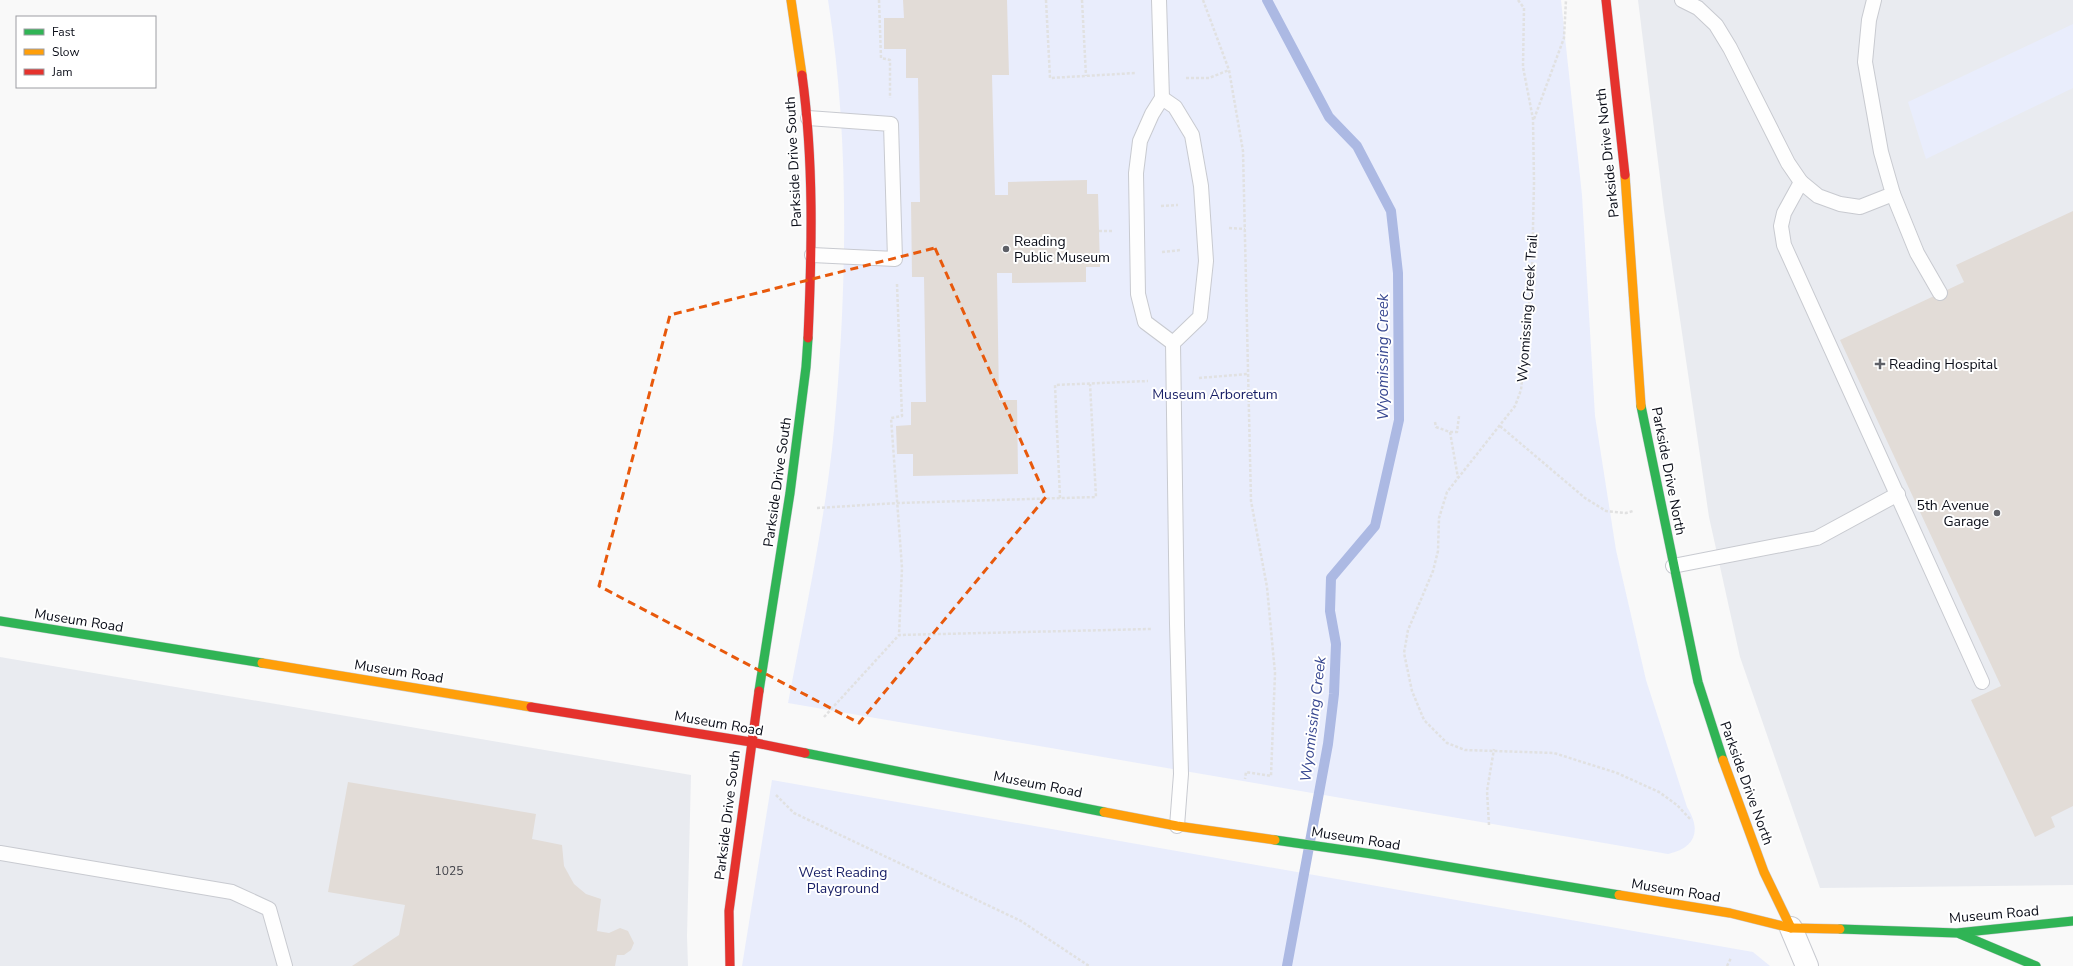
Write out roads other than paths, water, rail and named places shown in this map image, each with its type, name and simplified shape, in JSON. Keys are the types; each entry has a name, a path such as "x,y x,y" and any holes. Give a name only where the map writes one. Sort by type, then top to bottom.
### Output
{"main road":[{"name":"Parkside Drive South","path":"730,966 730,911 751,742 793,469 806,367 812,255 808,118 791,0"},
{"name":"Parkside Drive North","path":"1606,0 1626,184 1641,408 1698,682 1716,742 1764,872 1791,928"},
{"name":"Museum Road","path":"0,621 751,742 1178,826 1372,854 1730,913 1791,928 1957,933 2073,921"},
{"path":"1957,933 2036,966"}],"street":[{"path":"1791,928 1807,966"}],"lane":[{"path":"1159,0 1162,98 1152,114 1140,141 1136,173 1138,294 1145,322 1173,343"},
{"path":"1682,0 1698,8 1716,25 1730,48 1788,163 1801,182 1818,196 1840,204 1860,207 1894,194"},
{"path":"1874,0 1869,20 1865,62 1881,152 1894,194 1917,253 1940,293"},
{"path":"1162,98 1175,107 1192,135 1201,186 1206,261 1200,317 1173,343 1177,624 1181,774 1178,826"},
{"path":"808,118 891,124 896,259 812,255"},
{"path":"1801,182 1784,213 1781,226 1784,245 1982,682"},
{"path":"1673,566 1817,538 1898,494"},
{"path":"0,852 232,892 269,909 285,966"}],"waterway":[{"name":"Wyomissing Creek","path":"1267,0 1329,117 1357,146 1391,211 1398,273 1399,420 1375,526 1331,578 1330,611 1336,644 1334,694 1328,744 1287,966"}],"place":[{"name":"Reading Public Museum","path":"1006,249"},
{"name":"Reading Hospital","path":"1880,364"},
{"name":"5th Avenue Garage","path":"1997,513"}],"park label":[{"name":"Museum Arboretum","path":"1215,394"},
{"name":"West Reading Playground","path":"843,880"}]}
